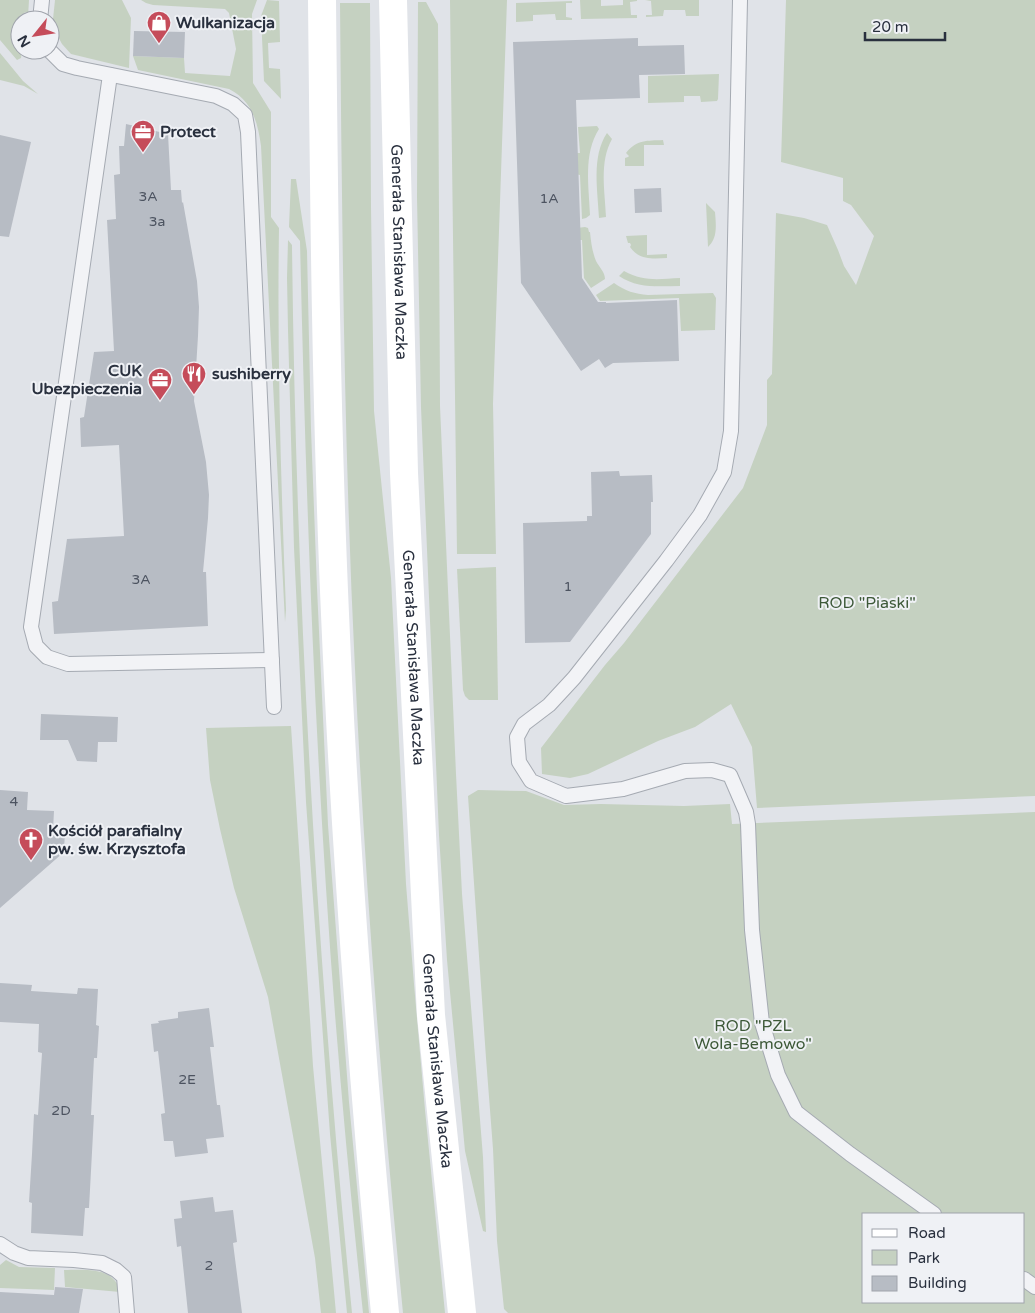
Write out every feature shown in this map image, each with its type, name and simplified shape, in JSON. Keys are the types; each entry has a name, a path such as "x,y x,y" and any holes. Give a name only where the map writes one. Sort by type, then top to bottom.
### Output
{"main road":[{"path":"322,0 327,398 336,633 351,903 362,1054 386,1313"},
{"name":"Generała Stanisława Maczka","path":"393,0 404,473 431,1015 462,1313"}],"lane":[{"path":"740,0 731,431 724,472 700,515 676,548 574,678 549,705 524,724 517,737 519,762 531,781 566,796 623,790 685,771 712,770 730,774 747,818 752,930 762,1024 778,1075 796,1112 850,1154 933,1213"},
{"path":"59,60 63,64 77,68 216,96 233,104 244,115 248,132 274,707"},
{"path":"110,75 31,627 36,646 47,657 68,664 272,660"},
{"path":"0,1244 14,1253 28,1258 102,1263 116,1270 124,1277 127,1313"}],"green space":[{"path":"0,0 29,0 28,10 10,10 10,52 0,40"},
{"path":"55,0 122,0 131,18 129,68 71,54 60,40 60,10 54,10"},
{"path":"141,0 257,0 252,14 253,83 271,112 271,217 279,228 279,372 285,622 261,146 258,129 252,113 243,99 229,89 138,70 133,56 184,58 185,73 230,76 236,49 229,13 225,9 153,5"},
{"path":"267,0 279,1 280,42 268,43 269,68 280,69 281,99 264,81 261,16"},
{"path":"450,0 507,0 493,404 496,554 457,554"},
{"path":"580,0 601,0 601,6 623,5 623,0 637,0 630,2 631,15 637,15 637,18 581,19"},
{"path":"645,0 699,0 699,16 686,16 685,10 664,10 663,16 646,17 646,15 652,15 651,1"},
{"name":"ROD \"Piaski\"","path":"786,0 1035,0 1035,796 757,808 752,747 731,704 695,727 658,741 588,774 570,778 542,774 541,748 743,488 767,425 767,380 772,374 776,213 804,218 827,225 844,266 856,285 874,236 851,205 843,201 843,178 781,162"},
{"path":"572,1 572,3 566,3 566,17 572,18 572,20 556,20 555,14 533,15 533,21 516,22 516,3"},
{"path":"418,2 426,2 438,24 440,406 462,894 483,1157 486,1232 483,1231 465,1151 447,960 439,835 421,407 417,197"},
{"path":"340,3 370,3 374,411 391,578 406,884 425,1110 445,1313 403,1313 381,1072 359,750 351,586 344,336"},
{"path":"0,53 23,81 38,94 24,86 0,80"},
{"path":"719,74 717,101 701,102 700,96 684,96 684,102 648,103 648,76"},
{"path":"597,126 599,129 591,149 588,170 590,215 582,219 580,175 575,174 574,153 580,153 578,127"},
{"path":"607,133 612,139 605,157 604,167 606,217 599,218 597,163 602,142"},
{"path":"663,140 664,145 644,145 644,166 625,166 625,158 629,156 626,153 634,145 647,141"},
{"path":"291,179 296,179 307,251 311,429 328,825 349,1102 369,1313 363,1313 342,1101 330,941 313,646 300,241 289,227"},
{"path":"706,203 715,212 716,222 715,235 708,247"},
{"path":"585,227 590,232 597,263 605,276 605,279 591,288 584,278 582,240 577,240 577,228"},
{"path":"647,235 647,255 667,254 667,258 651,258 637,254 630,247 631,245 628,243 626,236"},
{"path":"288,240 292,245 298,512 310,779 328,1046 352,1313 347,1313 330,1134 306,802 294,548 288,330"},
{"path":"624,271 645,278 680,278 680,286 641,285 619,276"},
{"path":"614,283 626,290 643,295 713,293 716,298 715,330 681,331 679,298 600,301 596,295"},
{"path":"496,567 498,700 469,700 463,690 457,569"},
{"path":"291,726 313,1066 336,1313 321,1313 315,1258 268,997 234,888 220,829 210,780 206,728"},
{"name":"ROD \"PZL Wola-Bemowo\"","path":"478,790 526,791 564,805 684,806 730,804 732,824 1035,812 1035,1313 508,1313 504,1309 497,1241 493,1149 468,796"},
{"path":"6,1260 19,1267 55,1268 54,1290 0,1288 0,1265"},
{"path":"64,1270 98,1271 112,1278 120,1292 65,1287"}],"building":[{"name":"Wulkanizacja","path":"134,31 185,32 184,58 133,56"},
{"path":"638,38 638,46 684,45 685,74 639,75 640,98 576,100 582,278 598,302 677,300 679,361 613,363 605,368 599,359 581,371 521,283 513,42"},
{"path":"126,124 168,134 171,190 181,190 197,281 199,307 194,401 206,462 209,495 203,572 206,572 208,626 54,634 52,602 58,601 67,539 124,536 119,445 81,447 80,418 84,417 94,352 114,351 107,220 116,219 114,175 120,174 119,146 124,146"},
{"path":"0,135 31,142 9,237 0,236"},
{"path":"661,188 662,212 635,213 634,189"},
{"path":"619,471 620,476 652,475 651,534 570,642 525,643 523,523 587,521 587,516 592,516 591,472"},
{"path":"41,714 118,717 117,742 98,742 97,762 77,761 68,740 40,740"},
{"name":"Kościół parafialny pw. św. Krzysztofa","path":"0,790 28,792 27,810 54,811 53,830 65,830 64,852 0,908"},
{"path":"0,983 32,985 31,991 77,994 78,988 98,989 96,1025 99,1026 97,1058 94,1058 91,1115 94,1115 89,1208 85,1208 83,1236 31,1233 32,1203 29,1202 34,1114 38,1115 42,1053 38,1052 39,1024 0,1022"},
{"path":"209,1008 214,1047 210,1047 217,1105 220,1105 224,1137 206,1139 208,1153 175,1157 173,1141 164,1141 161,1114 165,1113 158,1051 154,1052 151,1024 178,1018 178,1012"},
{"path":"213,1197 215,1212 233,1210 237,1242 233,1243 242,1313 188,1313 181,1246 177,1247 174,1219 182,1218 180,1201"},
{"path":"55,1287 83,1289 79,1313 0,1313 0,1292 54,1295"}],"place":[{"name":"Wulkanizacja","path":"159,44"},
{"name":"Protect","path":"143,153"},
{"name":"sushiberry","path":"194,395"},
{"name":"CUK Ubezpieczenia","path":"160,401"},
{"name":"Kościół parafialny pw. św. Krzysztofa","path":"31,861"}]}
